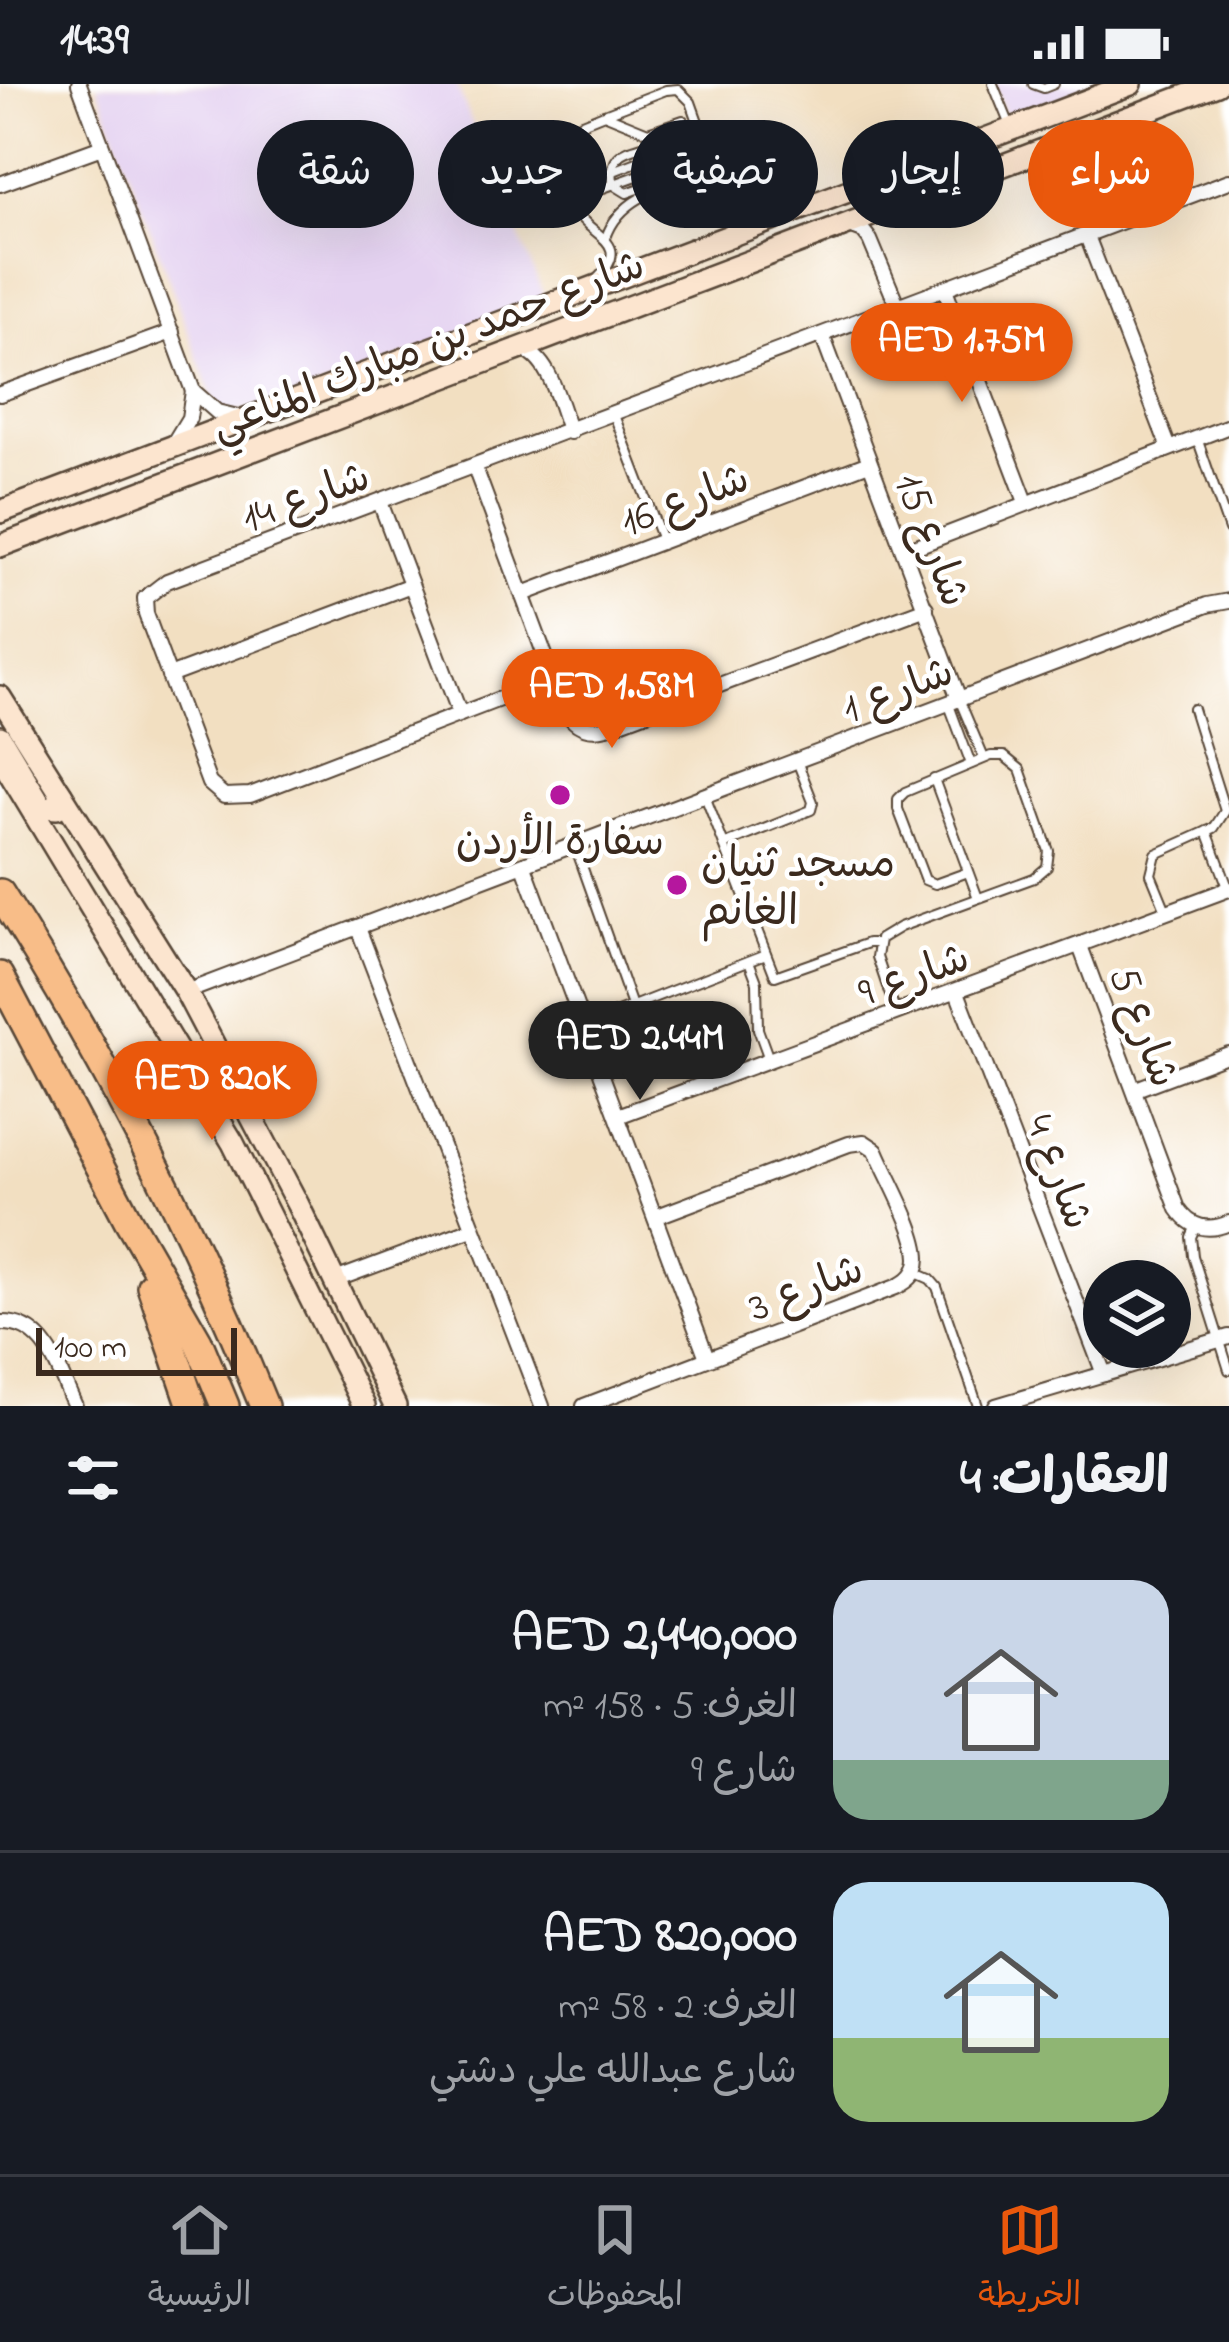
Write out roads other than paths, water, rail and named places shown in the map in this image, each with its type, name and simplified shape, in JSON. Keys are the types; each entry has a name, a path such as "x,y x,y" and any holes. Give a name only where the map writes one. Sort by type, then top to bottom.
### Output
{"highway":[{"path":"0,892 138,1132 224,1306 264,1406"},
{"path":"0,976 128,1220 198,1341 225,1406"},
{"path":"128,1220 192,1406"}],"street":[{"name":"شارع حمد بن مبارك المناعي","path":"1004,132 1131,84"},
{"name":"شارع حمد بن مبارك المناعي","path":"1004,164 1217,84"},
{"path":"80,86 194,391 217,412 248,418"},
{"path":"0,184 102,147"},
{"name":"شارع 14","path":"554,678 250,795 224,796 211,788 145,608 151,590 167,580 1228,186"},
{"name":"شارع حمد بن مبارك المناعي","path":"0,512 842,194"},
{"name":"شارع حمد بن مبارك المناعي","path":"2,545 842,227"},
{"path":"855,228 870,240 898,307"},
{"path":"870,240 871,228"},
{"path":"1087,236 1168,448"},
{"path":"945,290 1025,502"},
{"path":"0,394 172,332"},
{"name":"شارع 15","path":"822,335 926,608 954,701"},
{"path":"542,363 544,348 553,336"},
{"path":"517,351 531,352 542,363 570,432"},
{"path":"170,448 186,426 194,391"},
{"path":"904,551 1229,426"},
{"name":"شارع 16","path":"523,594 869,463"},
{"path":"475,467 569,716 582,726 598,729 926,608"},
{"path":"380,502 460,714"},
{"path":"169,676 412,585"},
{"name":"شارع 1","path":"186,992 1207,605 1229,601"},
{"path":"0,697 186,992 395,1406"},
{"path":"0,737 42,807 57,808 61,794"},
{"path":"0,757 244,1163 364,1406"},
{"path":"61,855 62,842 79,841 112,891 137,916"},
{"name":"شارع 3","path":"524,866 707,1358"},
{"name":"شارع 9","path":"618,1116 1229,890"},
{"path":"358,928 542,1406"},
{"name":"شارع 5","path":"1081,946 1178,1209 1196,1226"},
{"name":"شارع 4","path":"957,992 1104,1374"},
{"path":"163,1023 201,1063 248,1149 261,1151 266,1143"},
{"path":"1136,1089 1229,1054"},
{"name":"شارع 3","path":"584,1406 896,1287 914,1272 918,1255 876,1150 864,1142 655,1217"},
{"path":"1196,1226 1214,1228 1229,1223"},
{"path":"335,1280 472,1229"},
{"path":"305,1286 336,1322 377,1406"},
{"path":"0,1323 20,1324 40,1338 74,1406"},
{"path":"996,1406 1225,1339"}],"lane":[{"path":"993,84 1012,129"},
{"path":"1033,84 1044,88 1054,84"},
{"path":"589,120 666,89 678,89 691,102 696,120"},
{"path":"604,114 631,125"},
{"path":"628,197 613,184 611,172 617,156 631,151"},
{"path":"611,172 631,164"},
{"path":"607,187 631,178"},
{"path":"606,238 631,196"},
{"path":"556,303 595,282 604,271 611,247 593,228"},
{"path":"614,415 663,542"},
{"path":"1197,438 1229,530"},
{"path":"954,701 984,758"},
{"path":"954,701 971,764"},
{"path":"1167,913 1151,874 1153,861 1162,850 1207,831 1223,818 1226,804 1193,709"},
{"path":"705,796 778,977 878,943 891,932 1042,874 1050,859 1020,769 1004,756 984,758 901,795 898,809 928,882 939,884 968,872"},
{"path":"724,845 811,810 813,802 797,761"},
{"path":"934,779 978,898"},
{"path":"1207,831 1229,890"},
{"path":"574,846 632,1006"},
{"path":"878,943 879,965 896,1014"},
{"path":"584,1024 766,954"},
{"path":"749,961 757,982 758,1030 770,1061"},
{"path":"1196,1226 1192,1256 1225,1339 1229,1370"},
{"path":"914,1272 937,1287 978,1406"}],"place":[{"name":"سفارة الأردن","path":"560,795"},
{"name":"مسجد ثنيان الغانم","path":"677,885"}]}
